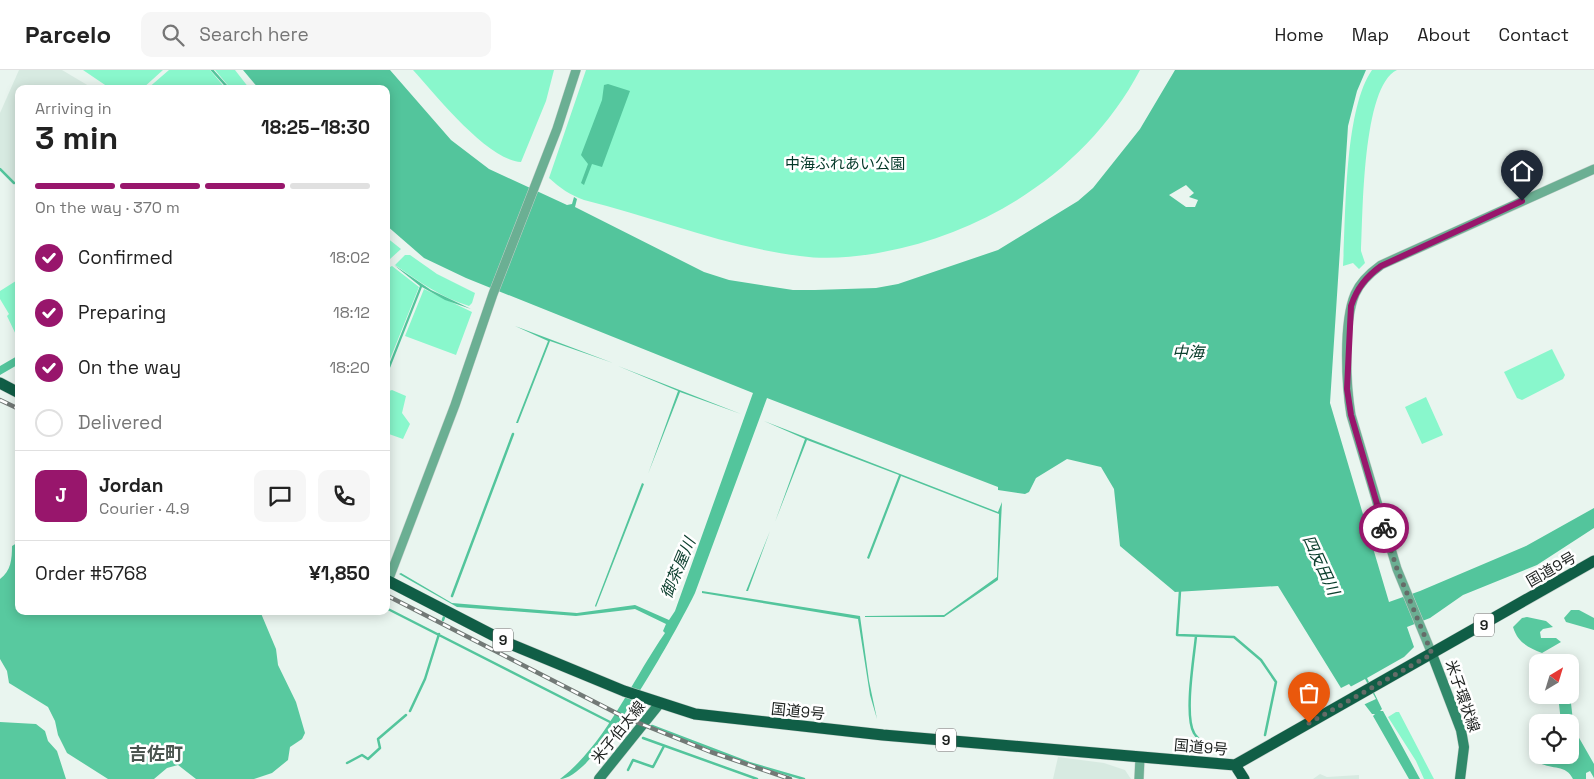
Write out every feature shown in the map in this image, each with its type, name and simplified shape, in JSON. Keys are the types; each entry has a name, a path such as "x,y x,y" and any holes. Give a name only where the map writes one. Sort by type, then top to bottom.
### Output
{"highway":[{"path":"0,383 15,390"},
{"name":"国道9号","path":"390,583 508,643 624,691 696,714 725,719 884,735 1235,765 1594,561"},
{"name":"国道9号","path":"1235,765 1244,779"}],"main road":[{"name":"米子環状線","path":"1432,654 1461,730 1464,747 1460,779"},
{"name":"米子伯太線","path":"599,779 660,703"}],"street":[{"path":"390,573 455,406 493,294 536,185 568,98 576,70"},
{"path":"1432,654 1404,584 1368,475 1351,415 1347,389 1351,306 1362,281 1381,266 1594,169"},
{"path":"1139,779 1140,757"}],"shaded area":[{"path":"19,70 62,70 87,85 15,85 15,182 0,167 0,113"},
{"path":"15,544 15,615 262,615 276,649 278,665 296,702 305,733 302,739 290,747 288,760 272,773 254,779 196,779 178,765 167,768 154,779 108,779 67,753 48,707 9,683 7,671 0,659 0,579 9,568 12,546"},
{"path":"1571,610 1579,610 1594,618 1594,630 1566,622 1564,618"},
{"path":"1527,617 1546,621 1553,627 1543,629 1540,632 1541,638 1556,638 1561,642 1542,653 1524,644 1513,627 1522,618"},
{"path":"1559,704 1571,704 1572,714 1560,714"},
{"path":"0,722 36,724 45,731 48,741 57,751 66,779 0,779"},
{"path":"1579,738 1594,764 1594,778 1590,771 1586,773 1586,779 1573,779 1563,769 1542,764 1579,764"},
{"path":"1058,757 1104,763 1125,770 1131,779 1053,779"},
{"path":"1320,774 1327,777 1359,775 1359,779 1313,779"}],"green space":[{"path":"83,70 163,70 146,85 105,85"},
{"path":"169,70 210,70 223,85 152,85"},
{"path":"215,70 235,70 247,85 228,85"},
{"path":"413,70 554,70 546,101 521,162 493,150 478,139 448,110"},
{"name":"中海ふれあい公園","path":"586,70 1140,70 1119,105 1093,137 1064,165 1032,190 998,211 961,229 923,242 873,254 831,258 772,252 718,239 584,200 557,185 549,178"},
{"path":"1372,70 1397,70 1385,81 1377,100 1371,125 1364,182 1361,251 1365,263 1359,269 1353,263 1343,266 1346,193 1351,136 1356,110 1363,88"},
{"path":"390,240 401,249 390,259"},
{"path":"405,255 410,255 437,274 475,293 472,303 469,306 440,294 395,265"},
{"path":"392,266 419,287 390,359 390,267"},
{"path":"15,282 15,333 7,316 9,314 0,299 0,291"},
{"path":"424,289 472,312 456,355 405,336"},
{"path":"1552,349 1565,375 1563,379 1522,400 1517,398 1504,372"},
{"path":"390,391 406,396 402,413 410,424 403,439 390,434"},
{"path":"1426,397 1443,435 1422,444 1405,407"},
{"path":"1399,712 1434,779 1424,779 1416,761 1388,717"}],"water":[{"name":"中海","path":"243,70 390,70 451,140 489,169 567,205 572,204 574,197 577,199 575,207 704,272 729,280 793,290 815,290 876,288 898,284 998,250 1078,201 1093,188 1140,129 1175,70 1366,70 1357,91 1348,126 1330,403 1389,602 1420,591 1526,546 1594,508 1594,528 1537,565 1463,595 1430,618 1407,627 1414,647 1404,657 1367,678 1382,709 1380,711 1383,711 1420,779 1409,779 1373,716 1375,714 1372,714 1349,684 1341,688 1278,586 1175,592 1120,546 1114,489 1101,467 1067,459 1036,478 1029,492 1025,494 998,490 998,487 767,398 695,593 672,636 635,698 594,755 575,772 560,779 576,765 605,730 665,633 663,631 666,624 635,609 576,616 457,607 399,574 401,573 452,603 577,613 635,605 669,620 675,611 753,393 466,278 424,258 390,228 390,85 256,85","holes":["1186,185 1194,193 1189,197 1198,200 1195,207 1186,207 1169,195"]},
{"path":"608,84 630,91 602,167 592,164 584,185 581,183 588,164 581,155 602,100 604,85"},
{"path":"394,265 431,290 471,309 445,300 422,287 390,368 390,362 420,286"},
{"path":"515,326 613,363 550,341 518,423 516,423 548,341"},
{"path":"15,357 15,366 0,375 0,366"},
{"path":"618,366 741,414 680,392 648,474 678,391"},
{"path":"764,421 998,512 1002,502 998,580 944,617 865,617 944,615 997,577 999,514 901,476 869,559 867,558 899,475 807,440 775,522 805,439"},
{"path":"642,483 644,484 596,607 595,606"},
{"path":"770,531 748,591 746,591"},
{"path":"702,591 860,616 869,681 877,719 870,695 858,619 702,593"}],"pier":[{"path":"1365,679 1376,699 1363,705 1350,687"}],"waterway":[{"path":"212,70 225,85"},
{"path":"0,169 14,183"},
{"path":"452,596 513,434"},
{"path":"1180,591 1177,635 1234,637 1261,660 1276,682 1265,735"},
{"path":"390,610 610,722"},
{"path":"410,711 425,679 439,634"},
{"path":"1196,636 1190,700 1191,725 1199,739 1221,755"},
{"path":"347,763 362,755 368,759 380,748 378,739 406,715"},
{"path":"652,726 749,763 804,779"},
{"path":"643,738 757,779"},
{"path":"628,770 633,760 653,767 664,746"}],"railway":[{"path":"0,400 15,407"},
{"path":"390,597 624,717 711,752 790,779"}],"way so far":[{"path":"1309,723 1432,654 1409,594 1397,569 1384,528"}],"district":[{"name":"吉佐町","path":"156,753"}],"route":[{"path":"1384,528 1351,415 1347,389 1346,365 1351,306 1356,292 1362,281 1381,266 1522,201"}],"water label":[{"name":"四反田川","path":"1321,565"},
{"name":"御茶屋川","path":"678,568"}]}
